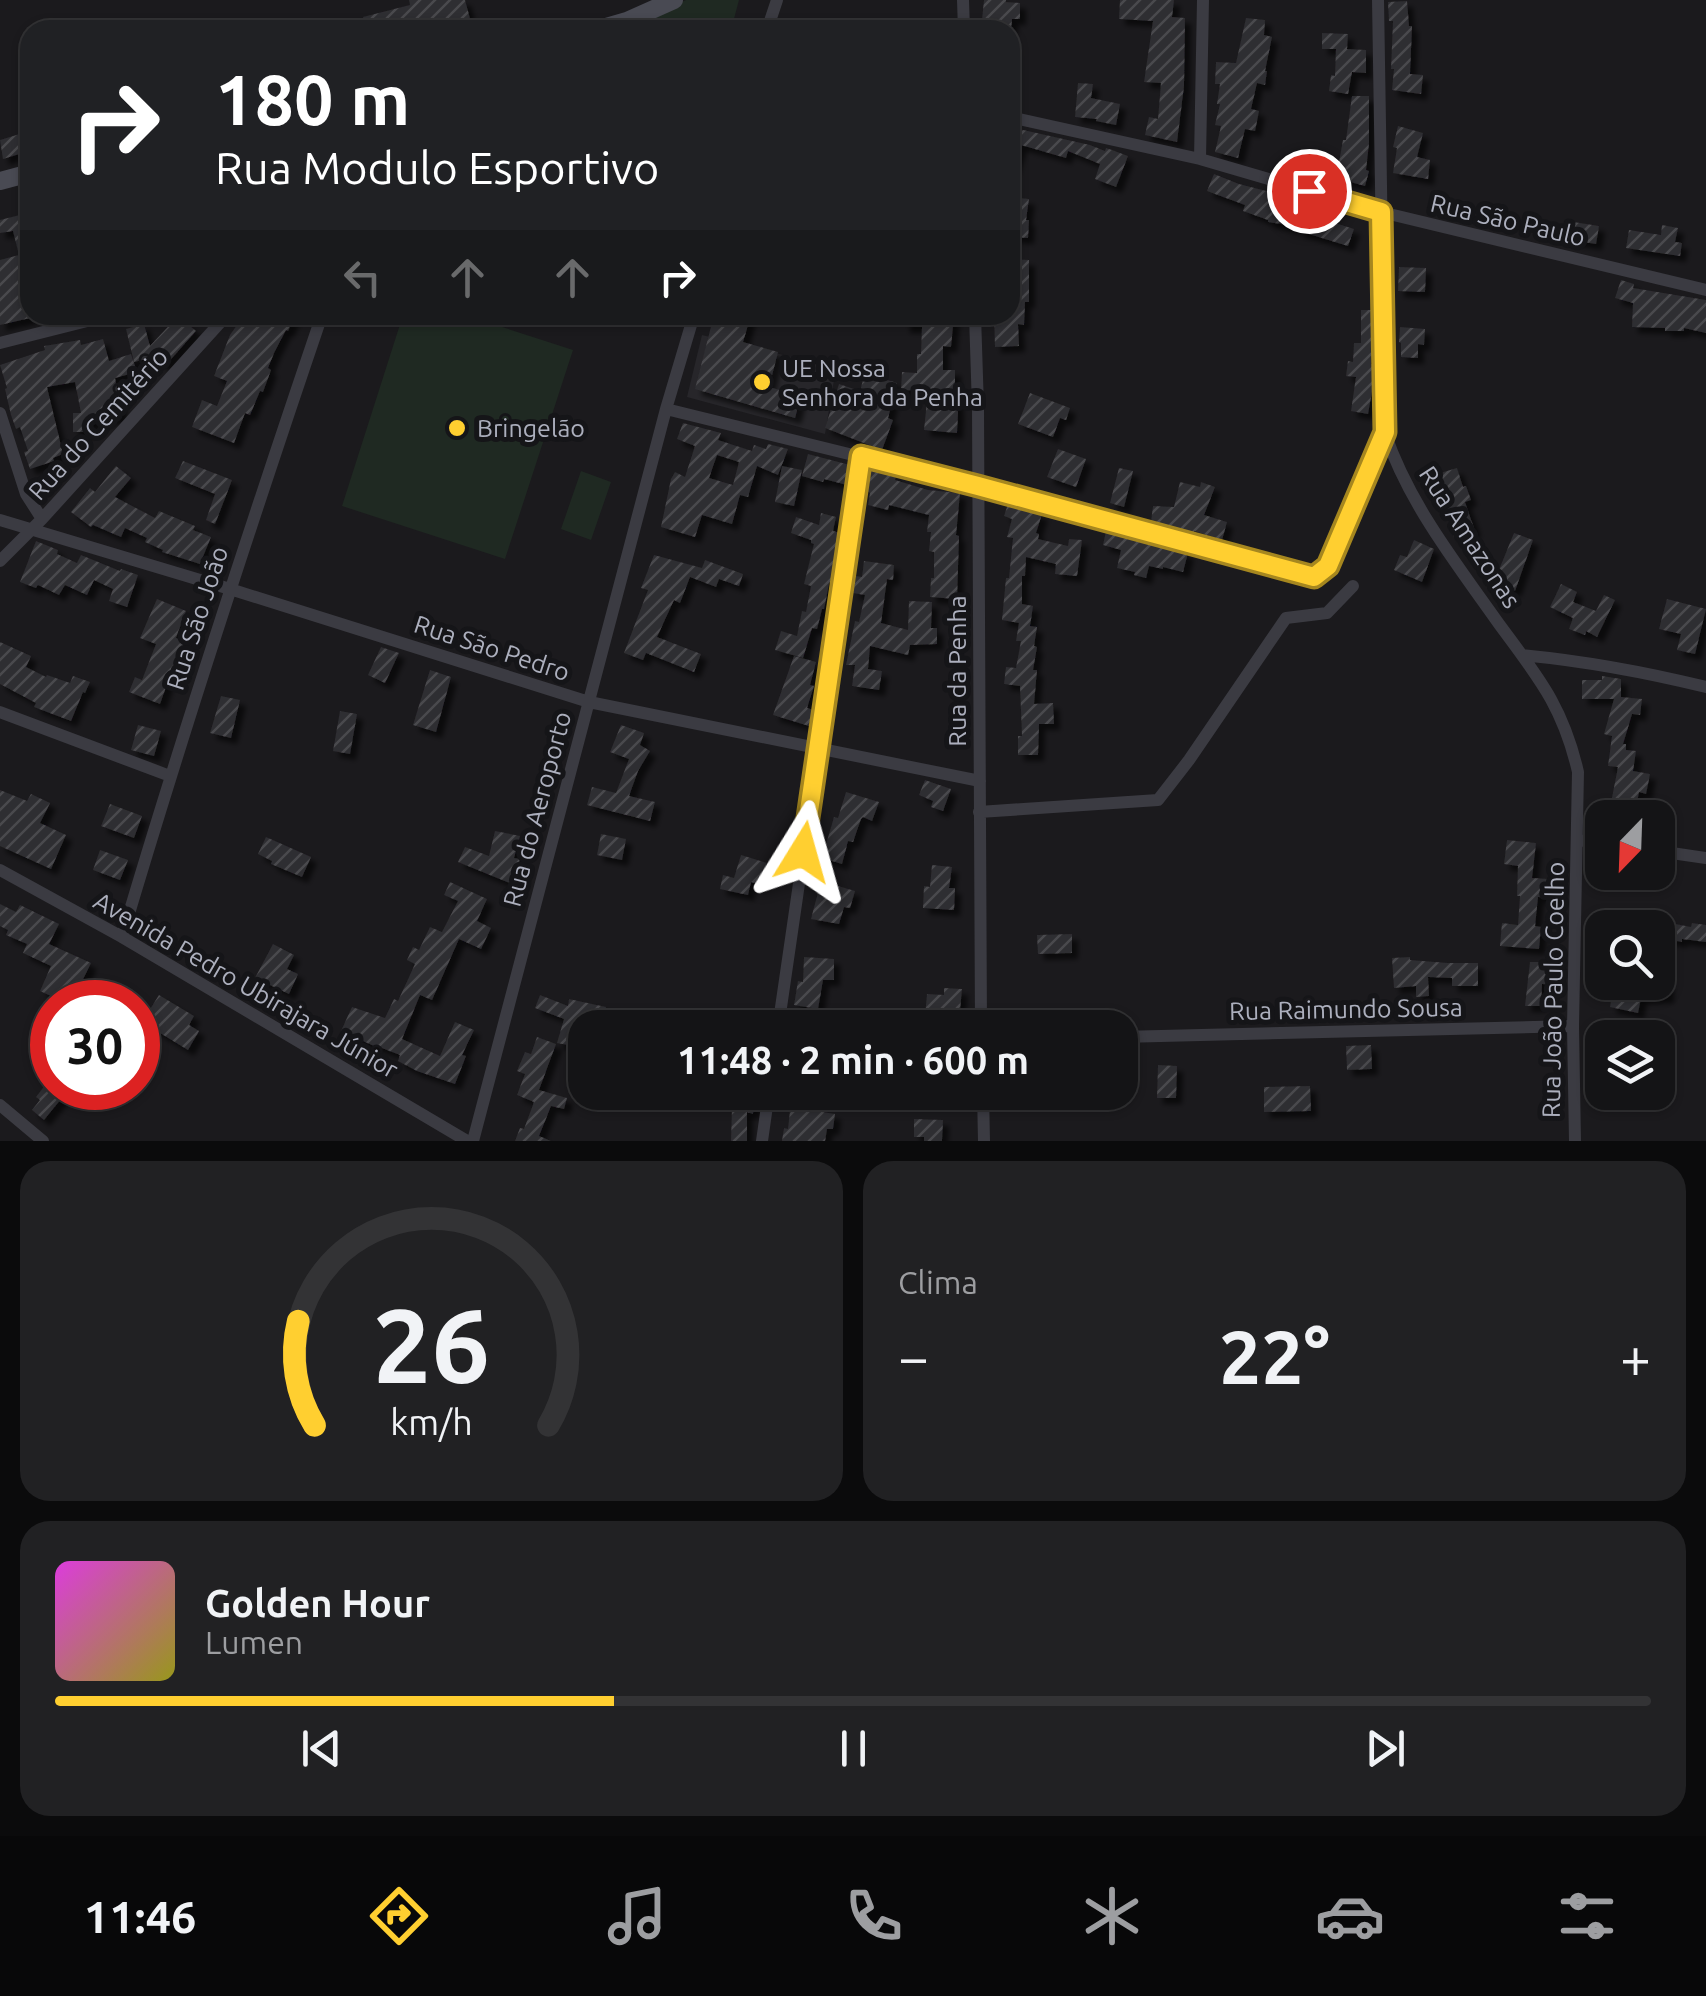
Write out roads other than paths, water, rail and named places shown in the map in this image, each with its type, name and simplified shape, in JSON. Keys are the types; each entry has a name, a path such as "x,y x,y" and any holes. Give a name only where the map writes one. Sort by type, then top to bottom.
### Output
{"street":[{"path":"629,20 674,0"},
{"path":"1200,159 1203,0"},
{"name":"Rua Amazonas","path":"1378,0 1385,432 1402,477 1421,510 1556,705 1578,772 1577,840"},
{"name":"Rua São Paulo","path":"1020,119 1200,159 1381,212 1706,290"},
{"path":"0,343 71,325"},
{"name":"Rua do Cemitério","path":"0,561 217,325"},
{"name":"Rua São João","path":"122,937 230,589 319,325"},
{"name":"Rua do Aeroporto","path":"470,1141 691,325"},
{"name":"Rua da Penha","path":"975,325 982,1010"},
{"path":"666,410 978,486 1314,577 1328,566 1385,432"},
{"path":"0,413 37,524"},
{"path":"781,1010 861,456"},
{"name":"Rua São Pedro","path":"0,520 37,524 589,702 980,781"},
{"path":"979,812 1158,800 1286,618 1327,612 1352,586"},
{"path":"1522,656 1617,666 1706,687"},
{"path":"0,712 170,776"},
{"path":"1577,840 1585,841"},
{"name":"Rua João Paulo Coelho","path":"1574,1141 1577,840"},
{"path":"1675,853 1706,858"},
{"name":"Avenida Pedro Ubirajara Júnior","path":"0,870 470,1141"},
{"name":"Rua Raimundo Sousa","path":"1138,1037 1573,1026"},
{"path":"0,1105 43,1141"},
{"path":"762,1141 766,1110"},
{"path":"983,1110 984,1141"}],"place":[{"name":"UE Nossa Senhora da Penha","path":"762,382"},
{"name":"Bringelão","path":"457,428"}]}
